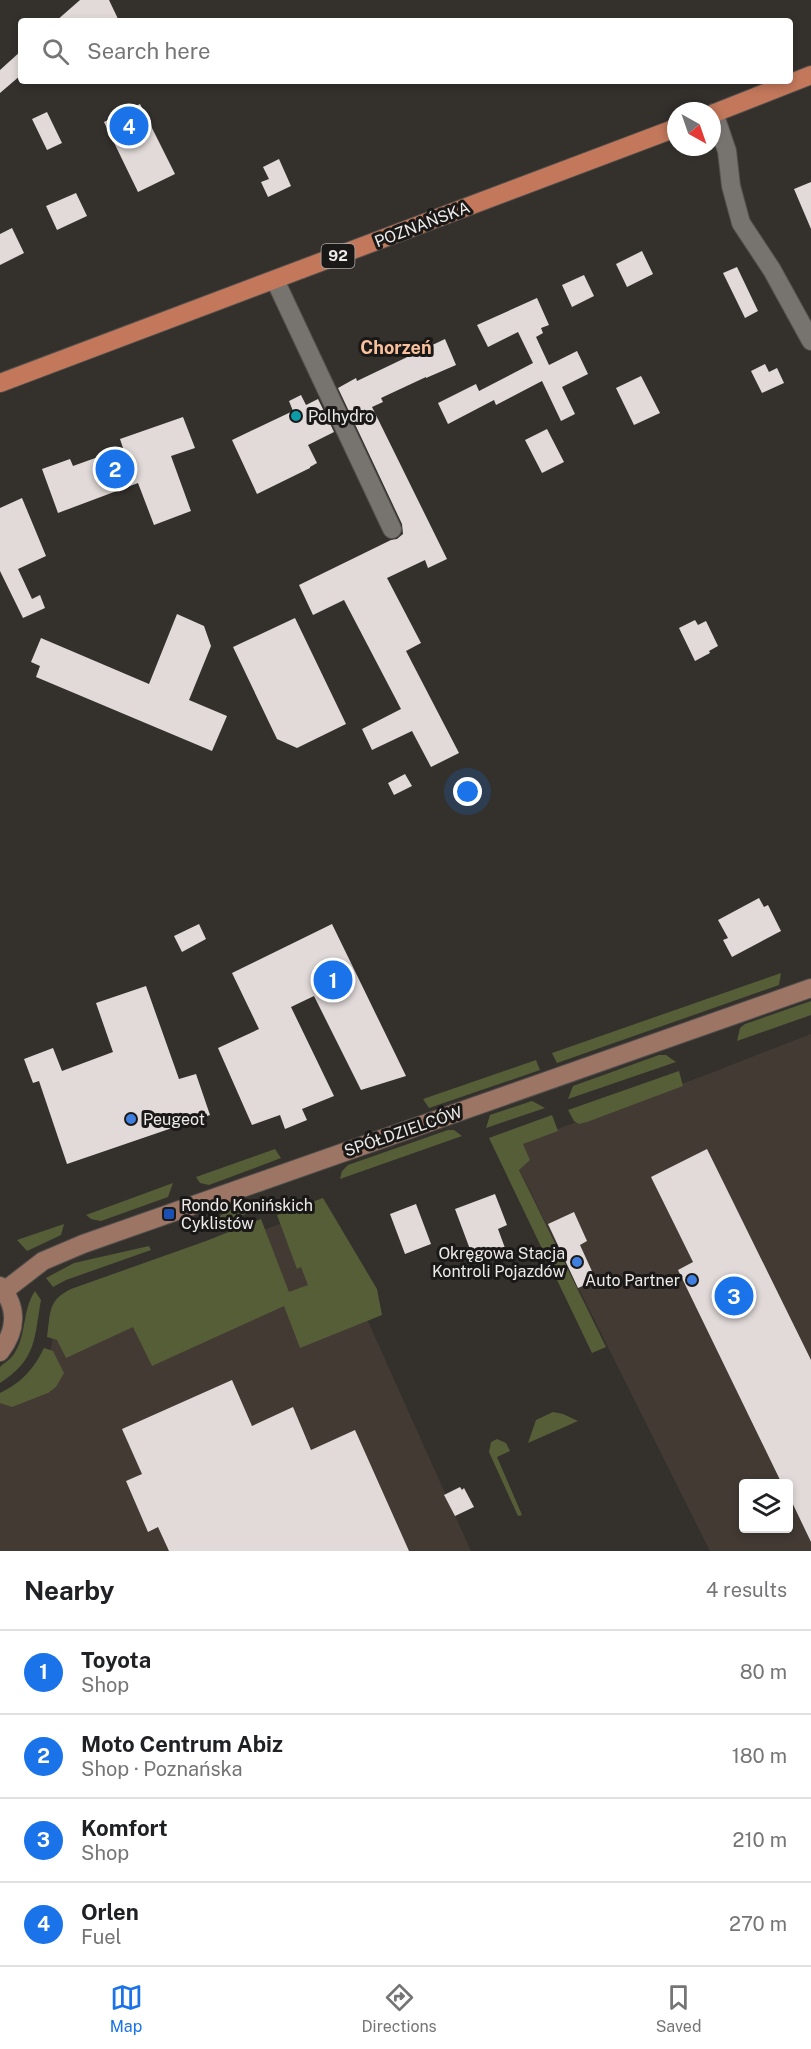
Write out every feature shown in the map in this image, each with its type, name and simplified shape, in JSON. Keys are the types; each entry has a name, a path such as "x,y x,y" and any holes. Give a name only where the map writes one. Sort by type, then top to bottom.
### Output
{"main road":[{"path":"793,82 811,75"},
{"path":"721,111 788,84"},
{"name":"POZNAŃSKA","path":"0,383 667,131"}],"street":[{"path":"721,134 728,151 731,186 741,223 772,270 811,341"},
{"path":"274,280 392,529"},
{"name":"SPÓŁDZIELCÓW","path":"2,1289 43,1261 83,1244 811,988"},
{"path":"0,1352 11,1334 14,1323 11,1302 2,1289"}],"shaded area":[{"path":"811,1034 811,1551 710,1551 508,1147"},
{"path":"318,1210 471,1551 0,1551 0,1402 46,1371 60,1305"}],"green space":[{"path":"781,973 779,985 557,1063 552,1053"},
{"path":"811,1001 811,1015 737,1041 740,1028 745,1024"},
{"path":"659,1055 666,1055 676,1062 568,1099 573,1086"},
{"path":"536,1060 540,1070 429,1108 423,1099"},
{"path":"679,1071 683,1086 587,1122 579,1124 574,1121 568,1110"},
{"path":"532,1101 545,1108 486,1128 490,1115"},
{"path":"552,1115 558,1131 523,1144 530,1160 519,1170 606,1347 592,1353 489,1138"},
{"path":"448,1130 454,1130 462,1136 340,1179 342,1171 348,1165"},
{"path":"275,1149 281,1158 209,1185 200,1183 196,1177"},
{"path":"173,1183 168,1197 101,1221 91,1219 86,1215"},
{"path":"323,1198 377,1289 382,1315 300,1348 284,1306 152,1366 133,1327 66,1358 57,1340 47,1337 52,1308 63,1293 261,1219 289,1292 308,1285 301,1267 297,1269 277,1215"},
{"path":"241,1204 249,1205 255,1210 203,1232 201,1226"},
{"path":"64,1224 61,1235 27,1251 17,1240"},
{"path":"149,1246 151,1250 66,1280 53,1287 46,1278 74,1263"},
{"path":"35,1291 41,1300 32,1347 21,1365 0,1383 0,1367 13,1356 18,1347 28,1306"},
{"path":"44,1348 53,1351 64,1373 56,1387 48,1393 12,1407 0,1403 0,1393 26,1375"},
{"path":"553,1412 578,1421 528,1443 536,1420"},
{"path":"497,1439 506,1443 510,1451 497,1457 522,1515 518,1516 489,1452 491,1442"}],"building":[{"path":"80,0 109,0 118,18 59,18"},
{"path":"18,54 18,78 0,93 0,70"},
{"path":"140,104 175,174 138,192 104,122"},
{"path":"47,112 62,143 47,150 32,119"},
{"path":"279,159 291,186 268,197 261,182 269,179 263,167"},
{"path":"811,182 811,229 794,189"},
{"path":"76,193 87,216 57,230 46,206"},
{"path":"12,228 24,253 0,265 0,234"},
{"path":"642,251 653,274 627,287 616,264"},
{"path":"737,267 758,311 745,318 723,273"},
{"path":"584,275 594,296 572,307 562,285"},
{"path":"537,298 549,325 541,328 543,333 536,337 549,365 577,351 588,374 562,387 575,414 561,421 542,381 496,405 494,400 448,424 438,403 476,384 479,391 533,363 518,332 488,347 477,325"},
{"path":"445,339 456,365 381,398 383,402 372,407 447,559 428,568 425,560 387,578 421,643 406,651 459,753 431,767 412,731 372,750 362,729 401,709 344,600 313,615 299,585 397,539 403,534 402,524 338,388"},
{"path":"765,364 769,372 777,368 784,383 762,393 751,371"},
{"path":"641,376 660,413 634,425 616,388"},
{"path":"301,395 306,405 318,399 334,432 308,445 317,463 257,494 232,440 293,411 289,401"},
{"path":"183,417 195,448 171,456 191,511 154,525 138,483 58,513 42,469 70,459 73,466 123,448 120,439"},
{"path":"547,429 564,462 542,473 525,440"},
{"path":"22,498 46,556 18,569 32,599 40,595 45,608 23,618 0,571 0,508"},
{"path":"177,614 204,626 211,646 189,700 227,716 212,751 36,677 40,666 31,662 41,638 149,684"},
{"path":"295,618 346,724 297,748 277,739 233,647"},
{"path":"695,620 698,625 706,621 718,646 695,661 679,628"},
{"path":"405,774 412,786 394,795 388,783"},
{"path":"759,898 764,907 768,905 781,931 732,957 723,940 728,938 718,920"},
{"path":"199,924 206,939 182,952 174,936"},
{"path":"332,924 406,1076 361,1090 314,996 291,1007 334,1096 302,1109 307,1120 285,1129 280,1115 252,1125 218,1048 259,1029 232,973"},
{"path":"146,986 179,1079 196,1074 210,1115 67,1164 39,1081 33,1083 24,1059 53,1048 62,1071 113,1052 96,1003"},
{"path":"707,1149 811,1360 811,1542 793,1504 793,1479 780,1479 678,1270 693,1262 651,1177"},
{"path":"495,1194 507,1225 498,1229 505,1248 474,1260 455,1209"},
{"path":"416,1204 431,1244 405,1254 390,1214"},
{"name":"Okręgowa Stacja Kontroli Pojazdów","path":"574,1212 587,1241 580,1245 596,1280 578,1288 548,1224"},
{"path":"232,1380 252,1426 293,1407 311,1450 355,1430 409,1551 169,1551 158,1527 148,1532 126,1481 142,1474 122,1429"},
{"path":"460,1487 462,1490 464,1488 474,1507 455,1516 444,1495"}],"place":[{"name":"Orlen","path":"129,126"},
{"name":"Polhydro","path":"296,416"},
{"name":"Moto Centrum Abiz","path":"115,469"},
{"name":"Toyota","path":"333,980"},
{"name":"Peugeot","path":"131,1119"},
{"name":"Rondo Konińskich Cyklistów","path":"169,1214"},
{"name":"Okręgowa Stacja Kontroli Pojazdów","path":"577,1262"},
{"name":"Auto Partner","path":"692,1280"},
{"name":"Komfort","path":"734,1296"}],"district":[{"name":"Chorzeń","path":"396,348"}]}
